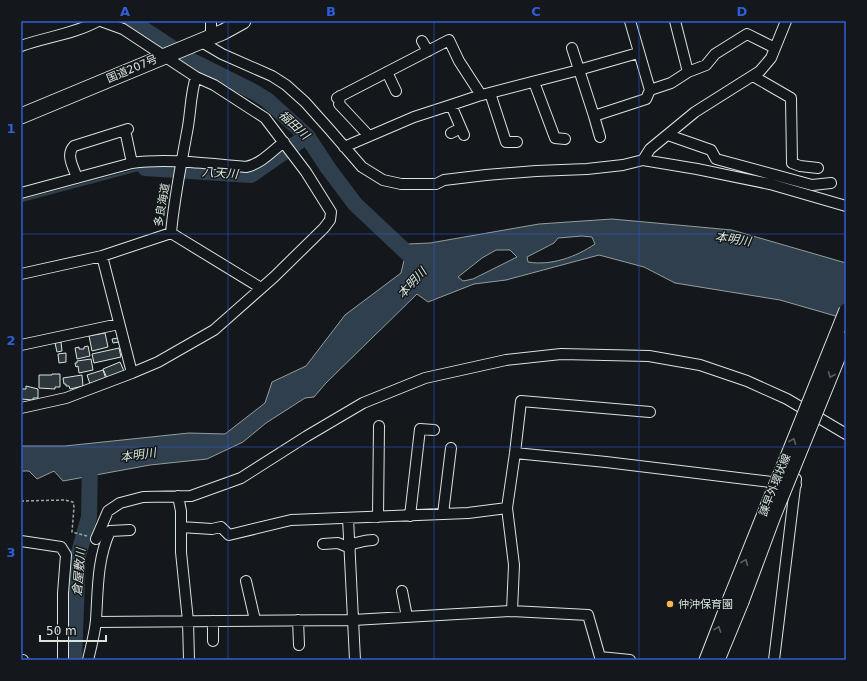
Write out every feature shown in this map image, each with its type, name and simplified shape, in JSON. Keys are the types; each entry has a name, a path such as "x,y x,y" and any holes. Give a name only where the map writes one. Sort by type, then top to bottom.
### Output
{"highway":[{"name":"国道207号","path":"21,116 167,54 204,35 223,32 242,21"}],"main road":[{"name":"諫早外環状線","path":"718,660 736,600 846,310"},
{"name":"諫早外環状線","path":"706,660 736,600 774,516 846,339"}],"street":[{"path":"21,46 87,27 98,21"},
{"path":"21,408 66,398 132,373 158,362 214,330 298,253 330,220 331,212 322,196 284,142 269,123 259,114 214,85 196,77 167,54 123,29 101,21"},
{"path":"594,116 646,99 650,90 638,53 630,21"},
{"path":"675,21 688,72"},
{"path":"643,160 650,149 695,112 760,71 771,58 786,21"},
{"path":"650,90 671,83 688,72 706,65 715,54 747,34 775,48"},
{"path":"204,35 222,54 272,76 286,85 305,102 362,167 383,180 401,184 436,184 444,180 486,175 587,169 623,165 643,160 770,184 846,206"},
{"path":"369,136 339,104 338,97 449,40 459,61 485,94 506,142 517,142"},
{"path":"422,41 428,51"},
{"path":"572,48 600,137"},
{"path":"344,147 414,117 485,94 580,70 638,53"},
{"path":"387,72 396,91"},
{"path":"668,135 711,150 716,159 812,185 826,184 817,164 800,166 792,163 791,98 753,76"},
{"name":"多良海道","path":"21,274 102,256 171,233 193,86 196,77"},
{"path":"534,82 555,138 565,139"},
{"path":"451,105 463,132 451,133"},
{"path":"77,178 69,155 70,150 74,146 126,130 132,163"},
{"path":"21,193 132,163 147,161 246,167 252,166 284,142"},
{"path":"171,233 260,288"},
{"path":"102,256 132,373"},
{"path":"21,344 119,324"},
{"path":"96,539 108,512 120,503 143,497 190,496 242,478 307,436 363,403 425,378 506,360 561,354 649,356 700,365 747,381 787,399 846,434"},
{"path":"512,611 514,565 507,508 521,401 650,412"},
{"path":"378,517 379,426"},
{"path":"410,516 420,428 434,430"},
{"path":"443,514 450,448"},
{"path":"774,660 800,450"},
{"path":"515,453 606,462 796,485"},
{"path":"178,496 181,512 181,552 188,621 189,660"},
{"path":"181,527 212,529 221,527 229,535 290,520 468,513 507,508"},
{"path":"348,518 350,546 356,578 353,620 355,660"},
{"path":"88,660 96,622 98,572 104,544 110,531 130,530"},
{"path":"323,544 350,546 365,540 373,540"},
{"path":"21,541 61,547 66,555 63,593 63,660"},
{"path":"246,581 255,620"},
{"path":"402,591 407,617"},
{"path":"96,622 353,620 512,611 588,615 600,658 630,660"},
{"path":"298,620 299,645"},
{"path":"213,621 213,641"}],"path":[{"path":"21,501 65,500 73,502 72,532 96,539"}],"water":[{"name":"本明川","path":"612,219 732,230 846,263 846,319 780,300 675,283 644,267 599,255 506,280 474,284 428,302 417,294 326,383 314,397 305,398 266,423 243,442 207,459 150,465 63,481 54,471 37,479 29,471 21,471 21,446 65,446 189,433 225,434 265,403 272,382 306,366 345,315 401,273 408,244 430,243 539,224","holes":["582,236 592,237 595,244 580,253 563,259 546,263 528,262 527,257 554,243 558,238","496,250 510,250 517,257 473,279 463,281 458,277 482,258"]}],"building":[{"path":"105,333 108,347 92,351 89,336"},
{"path":"118,338 119,342 113,343 112,339"},
{"path":"61,342 62,351 57,352 55,343"},
{"path":"88,346 90,356 77,359 75,348 79,347 79,349 84,349 84,347"},
{"path":"119,348 121,357 94,363 92,354"},
{"path":"66,353 66,362 59,363 58,354"},
{"path":"91,359 93,370 79,373 78,366 76,367 75,363 77,363 77,361"},
{"path":"120,362 124,371 107,378 103,369"},
{"path":"103,370 106,379 90,384 87,375"},
{"path":"60,374 60,387 55,387 55,389 39,388 39,375"},
{"path":"82,375 83,386 70,389 69,386 64,384 63,378"},
{"path":"26,386 38,389 38,398 33,398 33,400 21,399 21,389 26,389"}],"waterway":[{"name":"福田川","path":"131,21 192,61 267,100 307,136 328,168 355,204 422,267"},
{"name":"八天川","path":"145,168 251,175 307,136"},
{"path":"21,201 145,168"},
{"name":"倉屋敷川","path":"74,660 78,556 89,517 90,462"}],"place":[{"name":"仲沖保育園","path":"670,604"}]}
